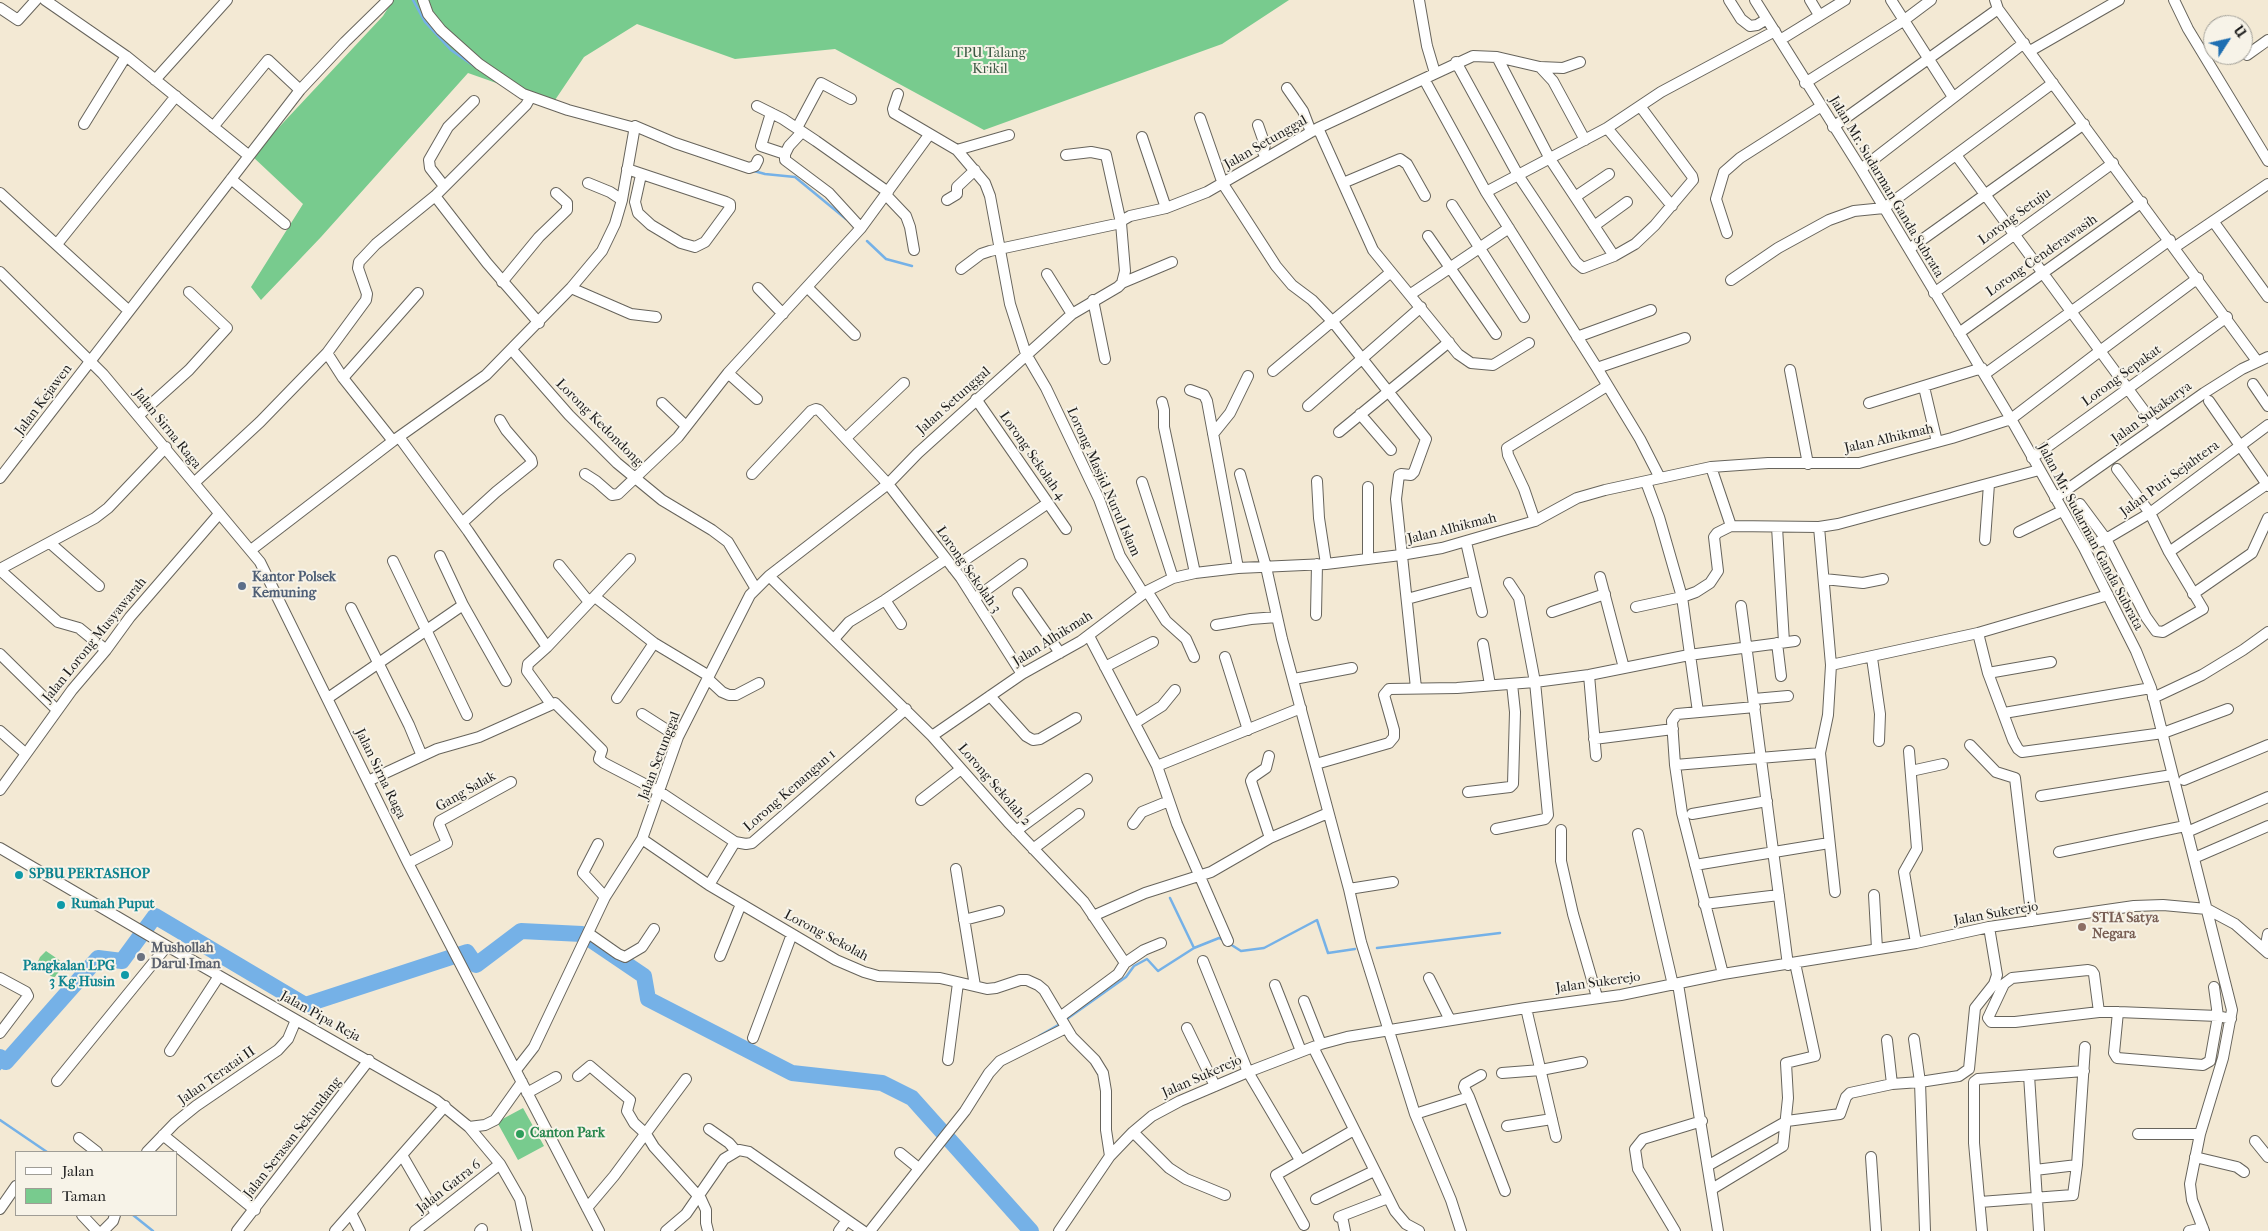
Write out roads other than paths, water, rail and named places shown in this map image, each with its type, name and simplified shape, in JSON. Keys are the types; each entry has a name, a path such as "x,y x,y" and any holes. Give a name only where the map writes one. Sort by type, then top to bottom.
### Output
{"street":[{"path":"2,6 18,20 36,0"},
{"path":"45,0 126,56 248,155"},
{"path":"155,80 227,0"},
{"name":"Jalan Kejawen","path":"0,478 22,452 248,155 300,90 388,0"},
{"path":"423,0 425,9 434,22 465,52 528,101 603,121 634,132"},
{"path":"1419,0 1427,42 1436,72"},
{"path":"1729,0 1741,19 1750,26 1767,19"},
{"name":"Jalan Mr. Sudarman Ganda Subrata","path":"1755,0 1805,83 1861,169 2011,419 2084,548 2136,651 2152,693 2232,1010 2224,1058 2200,1134 2189,1192 2204,1230"},
{"path":"1810,0 1819,15"},
{"path":"1486,192 1607,128 1640,106 1845,0"},
{"path":"1891,0 1953,97"},
{"path":"1805,83 1903,21 1931,0"},
{"path":"1861,169 1953,97 2027,47 2120,0"},
{"path":"2174,0 2193,37 2268,161"},
{"path":"1833,127 1929,58 1997,5 2258,361"},
{"path":"2253,51 2268,40"},
{"path":"84,124 126,56"},
{"name":"Jalan Setunggal","path":"961,269 981,254 1121,223 1130,216 1166,208 1197,197 1223,184 1315,130 1456,62 1473,56 1496,57 1540,67 1563,68 1580,62"},
{"path":"1496,57 1550,159 1614,256"},
{"path":"213,127 268,60 300,90"},
{"path":"1456,62 1518,175 1580,267 1590,267 1614,256 1639,241 1691,184 1693,178 1640,106"},
{"path":"1540,67 1553,81 1585,140"},
{"path":"1424,79 1486,192 1640,438 1660,478"},
{"path":"784,154 799,130 821,82 851,99"},
{"path":"1731,280 1778,248 1829,220 1854,211 1884,208 2053,83"},
{"path":"1287,88 1315,130 1343,183 1373,250 1463,359 1479,365 1497,364 1529,343"},
{"name":"Lorong Masjid Nurul Islam","path":"898,94 893,109 894,114 957,150 975,170 987,188 1010,304 1026,354 1046,388 1099,499 1120,556 1166,621 1186,639 1194,657"},
{"path":"57,244 176,96"},
{"path":"444,186 430,168 428,160 448,127 474,101"},
{"path":"194,483 260,422 327,353 366,300 366,288 358,268 362,257 435,196 528,101"},
{"path":"757,106 799,130 887,194 906,216 914,250"},
{"path":"1726,233 1716,198 1724,172 1745,154 1820,106"},
{"path":"771,113 761,146 784,154"},
{"path":"1200,118 1223,184 1276,266 1292,285 1312,300 1333,322 1426,440 1413,474 1400,474 1396,499 1416,688"},
{"path":"1909,249 2084,124"},
{"path":"1258,125 1266,145 1263,152 1266,158"},
{"path":"252,550 396,439 486,375 539,323 571,288 602,251 615,224 622,200 635,126 675,143 749,168 755,166 758,160"},
{"path":"1607,128 1672,206"},
{"path":"585,474 614,496 634,478 686,426 728,373 861,228 929,135"},
{"path":"957,150 988,139 1009,135"},
{"path":"1142,136 1166,208"},
{"path":"1066,156 1091,152 1106,155 1121,223 1124,271 1122,283"},
{"path":"784,154 787,163 829,192 861,228"},
{"path":"1956,155 2156,427"},
{"path":"1343,183 1400,159 1407,164 1425,196"},
{"name":"Lorong Setuju","path":"1934,293 2113,163"},
{"path":"627,169 726,202 730,204 730,208 705,242 695,247 680,243 650,225 638,213 635,202 642,175"},
{"path":"947,200 957,194 957,187 975,170"},
{"path":"1575,197 1609,174"},
{"path":"231,178 284,224"},
{"path":"588,183 610,192 622,200"},
{"path":"1869,404 1983,371 2172,244 2213,221 2268,184"},
{"path":"0,193 129,311"},
{"path":"502,282 539,237 566,210 567,203 556,193"},
{"path":"435,196 502,282 539,323"},
{"path":"1594,226 1627,202"},
{"name":"Lorong Cenderawasih","path":"1959,333 2142,202"},
{"path":"1452,205 1524,317"},
{"path":"2213,221 2268,297"},
{"path":"1410,294 1509,228"},
{"path":"1428,236 1496,334"},
{"name":"Jalan Setunggal","path":"516,1070 534,1047 605,897 642,839 678,738 744,603 769,576 888,484 976,399 1072,314 1093,300 1115,290 1122,283 1172,262"},
{"name":"Jalan Sirna Raga","path":"0,272 90,362 139,415 218,514 252,550 266,572 408,863 599,1231"},
{"path":"1273,371 1391,272"},
{"path":"1047,274 1072,314"},
{"path":"2011,419 2198,278"},
{"path":"807,287 855,335"},
{"path":"571,288 630,314 656,317"},
{"path":"758,288 783,314"},
{"path":"139,415 188,370 227,328 189,292"},
{"path":"343,378 418,293"},
{"path":"1093,300 1105,359"},
{"path":"1308,406 1421,307"},
{"path":"1577,337 1651,310"},
{"name":"Lorong Sepakat","path":"2032,458 2228,318"},
{"path":"1597,368 1685,338"},
{"path":"1339,432 1449,342"},
{"name":"Lorong Kedondong","path":"512,350 575,421 634,478 671,506 720,535 734,551 756,589"},
{"path":"327,353 343,378 396,439 462,523 547,647"},
{"name":"Jalan Sukakarya","path":"2055,498 2204,393 2268,356"},
{"path":"1790,370 1808,464"},
{"path":"728,373 757,399"},
{"path":"1213,434 1230,413 1248,376"},
{"path":"846,438 904,383"},
{"path":"2253,384 2268,406"},
{"path":"1535,521 1524,490 1508,455 1507,448 1607,386"},
{"path":"1924,388 1937,442"},
{"path":"1190,390 1205,396 1238,568"},
{"name":"Lorong Sekolah 4","path":"976,399 1066,528"},
{"path":"1162,402 1164,426 1195,573"},
{"path":"2169,552 2267,485 2209,402"},
{"path":"662,403 686,426"},
{"name":"Lorong Sekolah 3","path":"752,474 814,409 819,410 888,484 953,568 1022,674"},
{"path":"1360,414 1391,450"},
{"name":"Jalan Alhikmah","path":"932,736 1022,674 1089,636 1145,592 1174,578 1195,573 1238,568 1321,564 1401,555 1466,542 1535,521 1577,498 1605,490 1711,467 1859,463 1937,442 2011,419"},
{"path":"462,523 532,462 500,420"},
{"name":"Jalan Puri Sejahtera","path":"2084,548 2106,539 2150,513 2268,425"},
{"path":"106,650 79,628 58,622 0,570 108,508 166,447"},
{"path":"1711,467 1731,526"},
{"path":"2080,504 2106,539 2146,617 2156,632 2163,632 2202,609 2169,552 2150,513 2117,469"},
{"path":"1636,607 1682,597 1701,589 1714,579 1718,565 1714,537 1717,533 1731,526 1819,527 1838,524 2039,470"},
{"path":"1240,474 1266,567 1277,617 1349,889 1361,942 1415,1114 1451,1200 1461,1231"},
{"path":"1316,615 1321,564 1317,481"},
{"path":"1142,482 1174,578"},
{"path":"1646,482 1659,517 1682,597 1698,712"},
{"path":"1985,540 1989,484"},
{"path":"1368,487 1368,559"},
{"path":"953,568 1048,503"},
{"path":"2019,532 2062,511"},
{"name":"Jalan Lorong Musyawarah","path":"0,790 57,710 130,618 218,514"},
{"path":"2193,594 2252,553 2268,518"},
{"path":"1777,527 1781,676"},
{"path":"1819,527 1831,665 1827,726 1820,753 1835,892"},
{"path":"1466,542 1482,612"},
{"path":"50,543 99,586"},
{"path":"440,556 463,605 506,682"},
{"path":"368,781 437,749 479,737 551,704 526,668 528,664 547,647 630,559"},
{"path":"834,639 849,622 946,559"},
{"path":"394,561 467,715"},
{"path":"974,599 1022,564"},
{"path":"559,565 592,600 708,678 722,692 729,696 736,695 759,683"},
{"name":"Lorong Sekolah 2","path":"769,576 932,736 1016,831 1072,890 1094,916 1125,963"},
{"path":"1600,578 1624,668"},
{"path":"1824,579 1862,583 1883,579"},
{"path":"1407,599 1474,581"},
{"path":"1496,830 1545,819 1548,816 1534,682 1519,598 1509,583"},
{"path":"1018,593 1060,654"},
{"path":"1552,612 1605,594"},
{"path":"1831,665 1872,658 1978,633 2108,595"},
{"path":"885,600 901,624"},
{"path":"328,698 463,605"},
{"path":"1712,1189 1782,1148 1787,1121 1786,1063 1814,1057 1815,1055 1791,964 1779,895 1741,606"},
{"path":"351,608 409,725 422,756"},
{"path":"1216,625 1277,617"},
{"path":"2004,713 2152,693 2202,675 2268,632"},
{"path":"1978,633 1988,672 2016,746 2022,752 2163,733 2228,709"},
{"path":"1089,636 1157,766 1199,876 1228,941"},
{"path":"1316,764 1388,745 1394,737 1394,730 1384,693 1389,689 1457,688 1534,682 1589,675 1689,655 1795,641"},
{"path":"1105,667 1153,642"},
{"path":"618,698 654,643"},
{"path":"1484,644 1490,685"},
{"path":"0,654 57,710"},
{"path":"1225,657 1248,730"},
{"path":"1872,658 1880,714 1879,741"},
{"path":"1988,672 2051,662"},
{"path":"1294,679 1352,668"},
{"path":"1589,675 1596,756"},
{"path":"1468,792 1510,787 1514,784 1512,684"},
{"path":"1134,723 1162,706 1175,690"},
{"path":"990,696 1030,740 1040,739 1076,718"},
{"path":"1723,974 1682,813 1675,765 1673,719 1675,715 1788,696"},
{"name":"Lorong Kenangan 1","path":"551,704 557,704 601,749 599,758 604,763 660,792 735,842 752,843 906,709"},
{"path":"1157,766 1301,708"},
{"path":"642,714 678,738"},
{"path":"1594,739 1673,729"},
{"path":"0,731 25,753"},
{"path":"1970,745 1996,772 2015,778 2032,922"},
{"path":"2184,780 2268,745"},
{"path":"1909,751 1917,851 1904,872 1916,943"},
{"path":"1675,765 1820,753"},
{"path":"1269,756 1266,768 1253,777 1251,781 1270,838"},
{"path":"1911,771 1943,764"},
{"path":"921,800 961,769"},
{"path":"2041,796 2172,775"},
{"path":"1016,831 1087,779"},
{"name":"Gang Salak","path":"408,863 446,843 439,824 440,821 511,782"},
{"path":"2059,852 2186,829 2268,797"},
{"path":"1133,824 1142,812 1169,801"},
{"path":"1692,814 1767,801"},
{"path":"1094,916 1144,893 1199,876 1220,867 1270,838 1328,813"},
{"path":"1033,849 1079,814"},
{"path":"2194,858 2268,826"},
{"path":"1561,830 1561,861 1573,914 1597,998"},
{"path":"1638,834 1676,984 1702,1121 1718,1231"},
{"name":"Lorong Sekolah","path":"642,839 709,885 792,934 864,972 878,976 924,977 993,989 1020,980 1027,980 1044,990 1063,1022 1095,1060 1103,1073 1106,1090 1106,1130 1110,1156"},
{"path":"709,885 735,842"},
{"path":"1695,865 1829,843"},
{"path":"598,844 583,873 605,897"},
{"name":"Jalan Pipa Reja","path":"0,848 219,976 369,1060 444,1106 469,1127 500,1164 520,1199 527,1231"},
{"path":"956,869 975,986"},
{"path":"1349,889 1393,882"},
{"path":"1704,904 1779,895"},
{"path":"1874,895 1877,949"},
{"path":"720,956 741,904"},
{"name":"Jalan Sukerejo","path":"1060,1231 1110,1156 1133,1132 1163,1109 1248,1072 1317,1045 1388,1030 1597,998 1723,974 1916,943 1989,927 2134,906 2163,905 2207,909"},
{"path":"2207,909 2235,924 2266,951"},
{"path":"964,920 999,911"},
{"path":"1709,1166 1787,1121 1840,1114 1848,1094 1892,1084 1960,1076 1969,1069 1974,1013 1978,1004 1994,984 1997,975 1989,927"},
{"path":"587,936 625,957 642,947 654,929"},
{"path":"753,1038 792,934"},
{"path":"2266,951 2268,934"},
{"path":"870,1231 946,1137 1000,1061 1063,1022 1118,974 1125,963 1144,950 1162,943"},
{"path":"57,1081 167,946"},
{"path":"1203,961 1248,1072 1300,1160"},
{"path":"2099,1012 2095,977 2092,971 2088,970 2012,978 2004,984 1988,1018 1991,1022 2015,1022 2099,1012 2118,1012 2218,1016 2231,1019"},
{"path":"170,1051 219,976"},
{"path":"0,978 26,992 28,996 0,1033"},
{"path":"1429,978 1450,1020"},
{"path":"948,1060 958,983"},
{"path":"1275,985 1302,1051"},
{"path":"2118,1012 2114,1053 2117,1058 2203,1065 2210,1061 2218,1016 2214,987"},
{"path":"1304,1001 1317,1045 1374,1171 1401,1219 1419,1231"},
{"path":"1526,1008 1556,1137"},
{"name":"Jalan Teratai II","path":"148,1151 196,1106 278,1050 290,1034 296,1020"},
{"path":"1187,1028 1215,1086"},
{"path":"1914,1039 1920,1082 1924,1231"},
{"path":"1887,1040 1892,1084"},
{"path":"1980,1202 2073,1195 2086,1047"},
{"name":"Jalan Serasan Sekundang","path":"237,1231 369,1060"},
{"path":"1502,1073 1541,1070 1582,1062"},
{"path":"578,1076 590,1066 628,1097 630,1102 627,1110 634,1123 646,1134 654,1147 699,1196 706,1210 708,1231"},
{"path":"1982,1231 1974,1143 1974,1082 1978,1078 2084,1071"},
{"path":"1481,1075 1465,1084 1464,1087 1505,1191"},
{"path":"2029,1075 2039,1231"},
{"path":"527,1093 556,1077"},
{"path":"588,1208 646,1134 686,1078"},
{"path":"469,1127 494,1121 522,1082"},
{"path":"1415,1114 1469,1097"},
{"path":"335,1231 444,1106"},
{"path":"1507,1126 1552,1119"},
{"path":"1675,1231 1638,1169 1635,1149 1643,1139 1702,1121"},
{"path":"710,1129 730,1143 735,1150 749,1152 864,1231"},
{"path":"1304,1225 1275,1176 1354,1130"},
{"path":"1133,1132 1169,1168 1186,1179 1225,1195"},
{"path":"2138,1134 2200,1134"},
{"path":"163,1136 255,1210"},
{"path":"79,1138 97,1151"},
{"path":"2255,1141 2268,1157"},
{"path":"666,1231 686,1214 724,1159 735,1150"},
{"path":"900,1153 916,1166 918,1170"},
{"path":"402,1156 436,1214"},
{"path":"1871,1157 1875,1231"},
{"path":"2195,1157 2232,1165 2244,1172"},
{"name":"Jalan Gatra 6","path":"415,1231 500,1164"},
{"path":"2035,1170 2077,1165"},
{"path":"1316,1198 1374,1171"},
{"path":"0,1209 15,1187"},
{"path":"1345,1231 1340,1217 1388,1198"},
{"path":"351,1213 360,1231"},
{"path":"83,1216 97,1231"},
{"path":"103,1231 113,1221 115,1216"},
{"path":"838,1231 847,1220"},
{"path":"2189,1231 2204,1230"}],"waterway":[{"path":"413,0 425,22 451,50 474,66"},
{"path":"754,171 795,177 846,219"},
{"path":"867,241 886,259 912,266"},
{"path":"1170,898 1194,948"},
{"path":"0,1057 6,1062 98,958 122,961 155,916 305,1005 467,952 476,965 521,931 582,934 644,976 648,999 792,1073 882,1083 912,1098 1031,1231"},
{"path":"1230,944 1241,951 1264,948 1317,920 1328,953 1355,949"},
{"path":"1377,948 1500,933"},
{"path":"1064,1021 1126,977 1134,966 1147,959 1158,971 1194,948 1219,938 1225,941"},
{"path":"1039,1036 1060,1024"},
{"path":"0,1069 6,1062"},
{"path":"0,1120 46,1151"},
{"path":"134,1216 153,1231"}],"place":[{"name":"Kantor Polsek Kemuning","path":"242,586"},
{"name":"SPBU PERTASHOP","path":"19,875"},
{"name":"Rumah Puput","path":"61,905"},
{"name":"STIA Satya Negara","path":"2082,927"},
{"name":"Mushollah Darul Iman","path":"141,957"},
{"name":"Pangkalan LPG 3 Kg Husin","path":"125,975"},
{"name":"Canton Park","path":"520,1134"}],"park label":[{"name":"TPU Talang Krikil","path":"990,62"}]}
